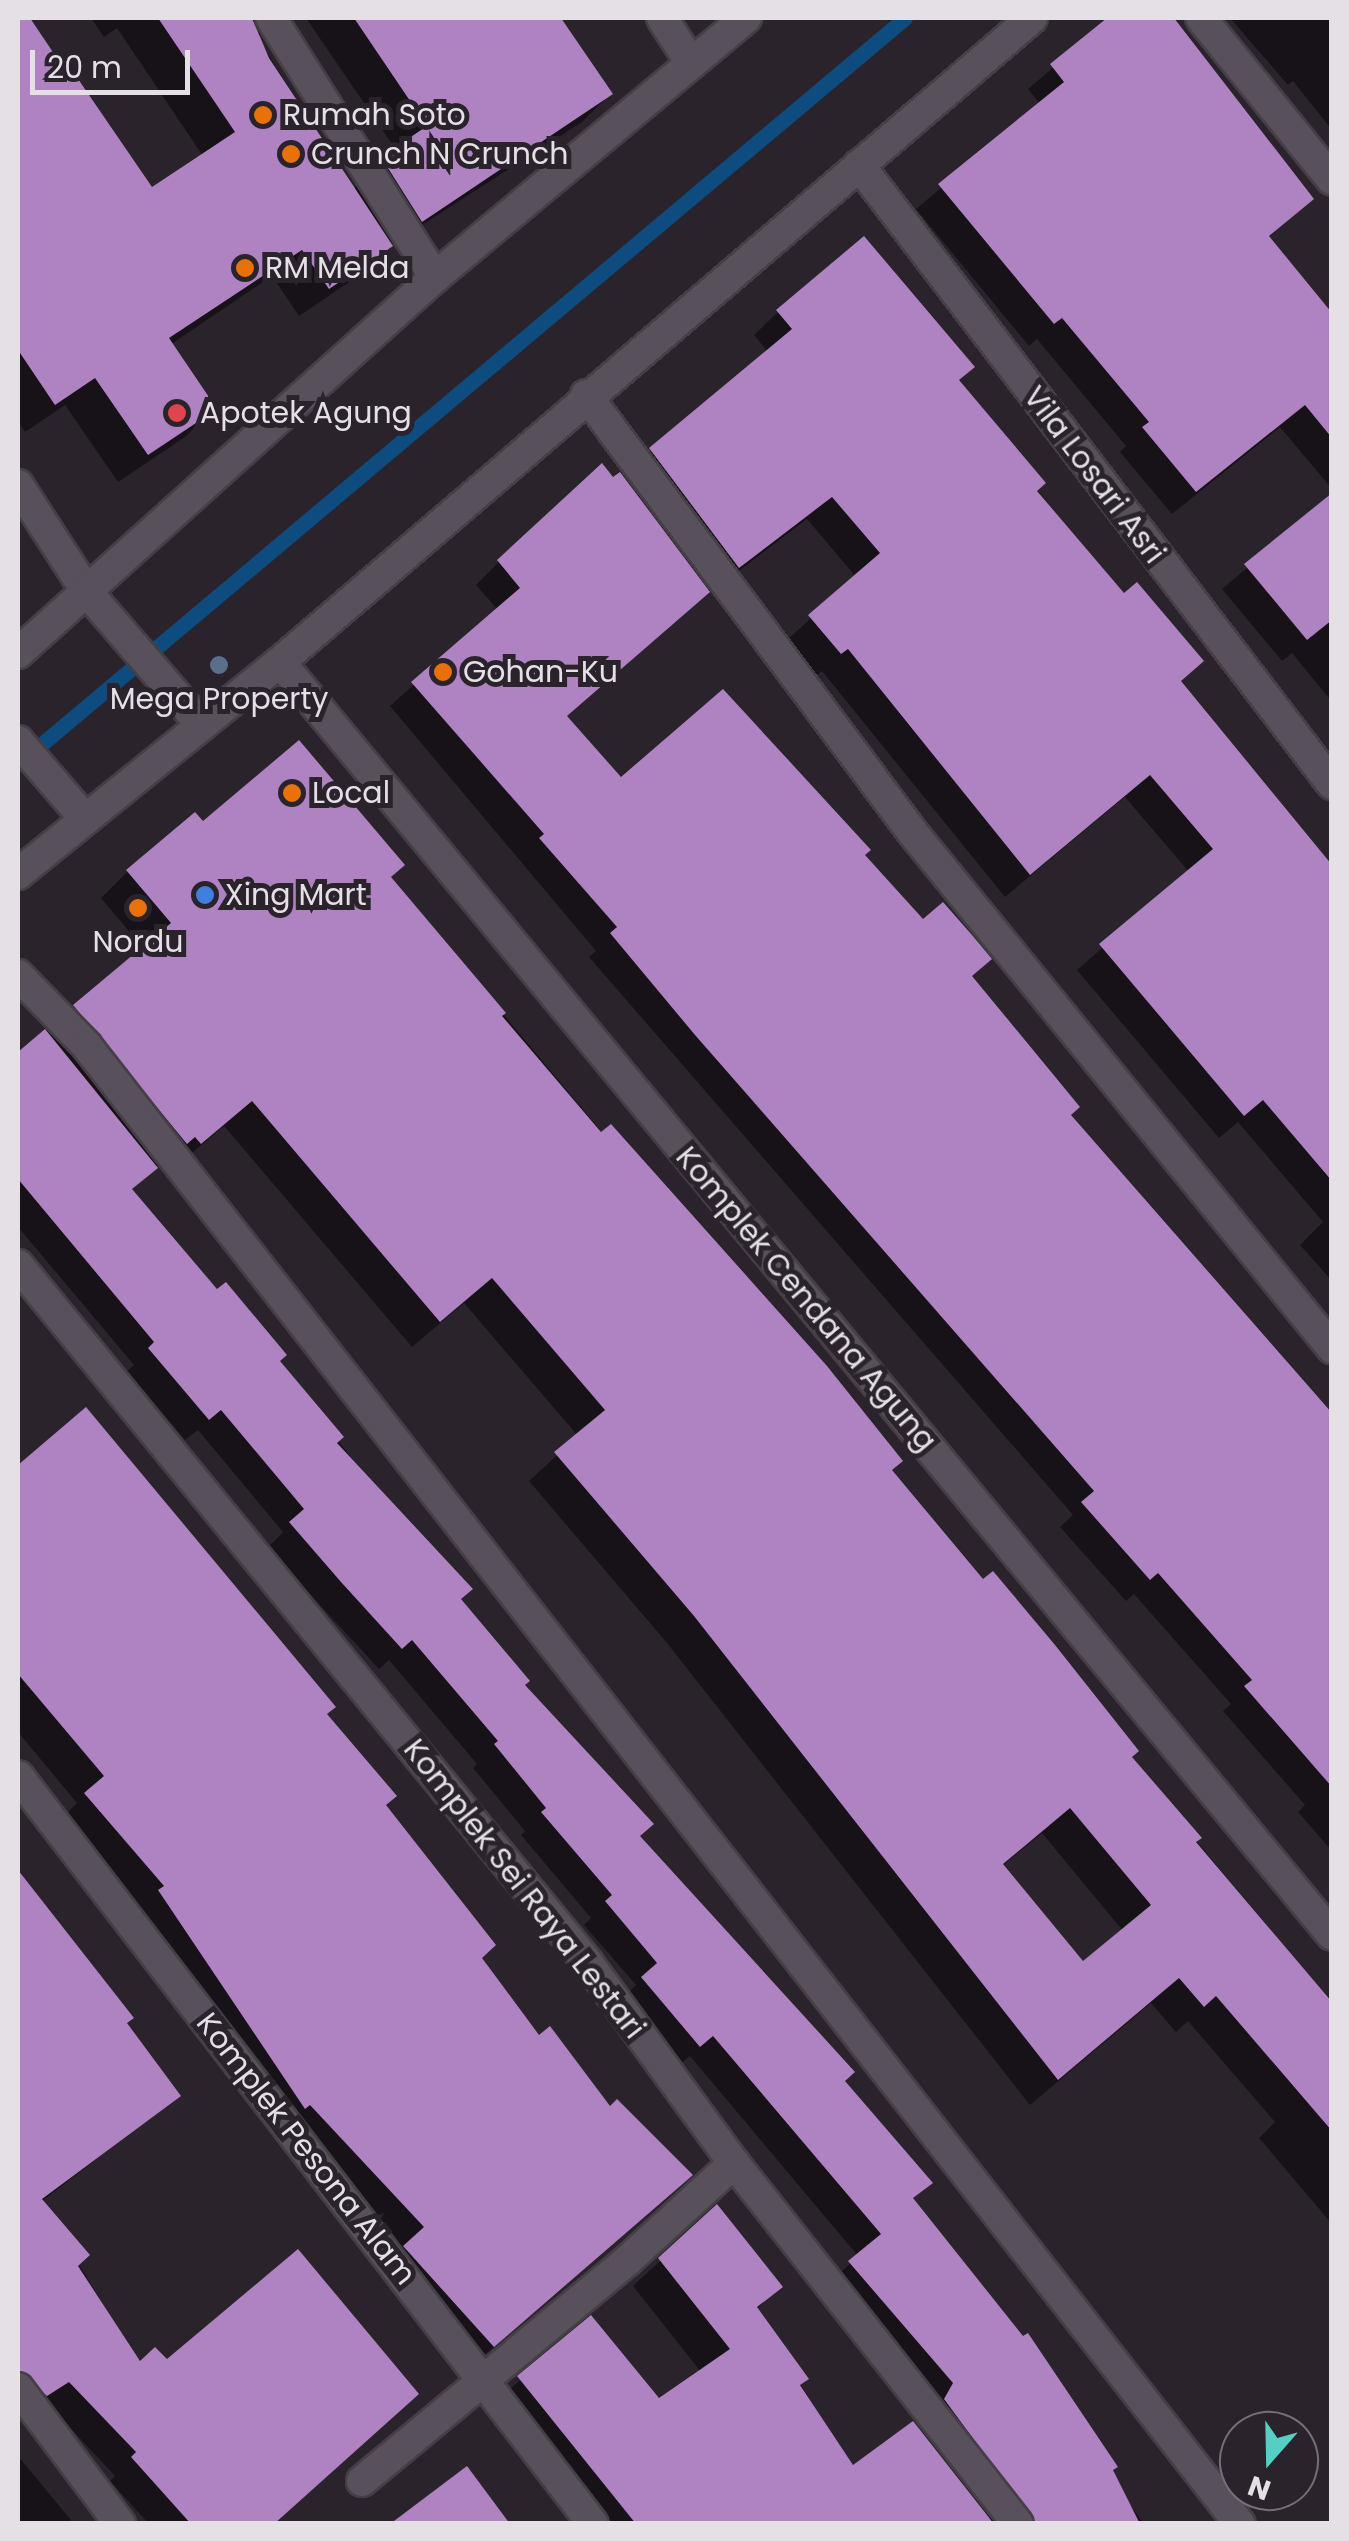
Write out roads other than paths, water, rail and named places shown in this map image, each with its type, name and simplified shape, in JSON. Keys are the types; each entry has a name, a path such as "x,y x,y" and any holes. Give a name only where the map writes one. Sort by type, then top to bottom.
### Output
{"street":[{"path":"270,18 435,277"},
{"path":"662,18 691,63"},
{"path":"18,653 95,602 435,277 746,18"},
{"path":"18,874 280,662 1032,18"},
{"path":"1201,18 1332,180"},
{"name":"Vila Losari Asri","path":"859,165 1332,784"},
{"path":"586,396 914,834 1332,1348"},
{"path":"18,485 95,602 202,725"},
{"name":"Komplek Cendana Agung","path":"280,662 1332,1936"},
{"path":"18,741 85,819"},
{"path":"18,975 98,1060 1240,2524"},
{"name":"Komplek Sei Raya Lestari","path":"18,1265 588,1963 734,2163 1018,2524"},
{"name":"Komplek Pesona Alam","path":"18,1776 592,2524"},
{"path":"362,2481 734,2163"},
{"path":"18,2388 120,2524"}],"waterway":[{"path":"18,764 905,18"}],"place":[{"name":"Rumah Soto","path":"263,115"},
{"name":"Crunch N Crunch","path":"291,154"},
{"name":"RM Melda","path":"245,268"},
{"name":"Apotek Agung","path":"177,413"},
{"name":"Mega Property","path":"219,665"},
{"name":"Gohan-Ku","path":"443,672"},
{"name":"Local","path":"292,793"},
{"name":"Xing Mart","path":"205,895"},
{"name":"Nordu","path":"138,908"}]}
